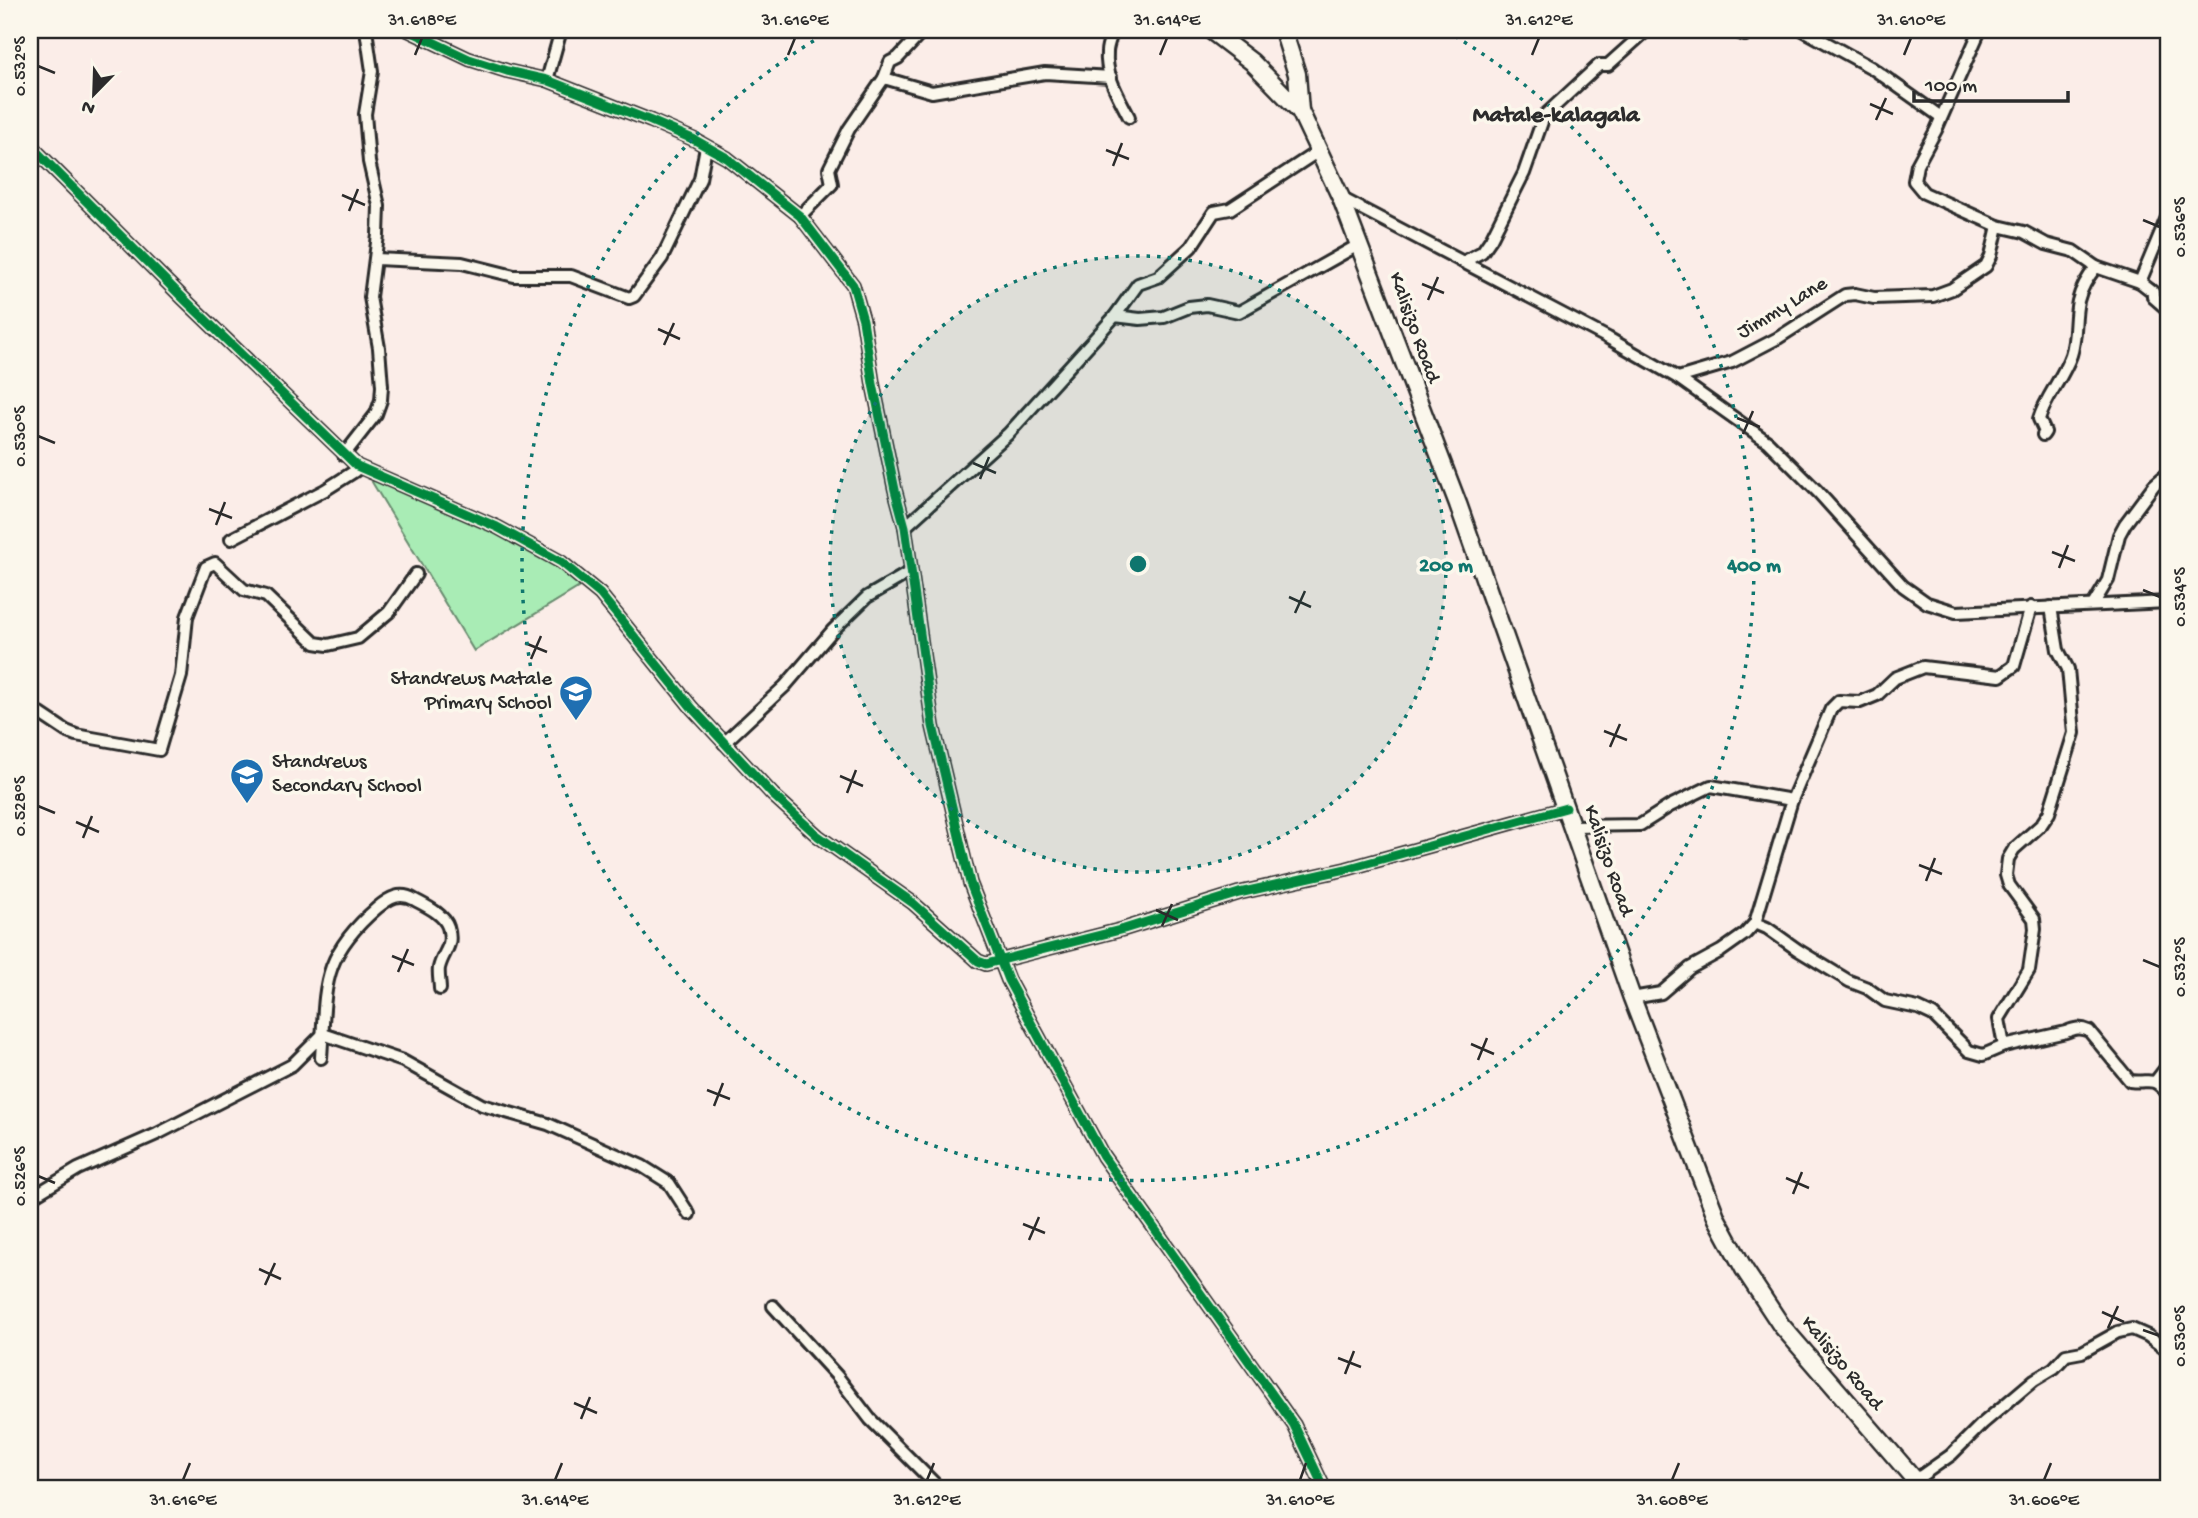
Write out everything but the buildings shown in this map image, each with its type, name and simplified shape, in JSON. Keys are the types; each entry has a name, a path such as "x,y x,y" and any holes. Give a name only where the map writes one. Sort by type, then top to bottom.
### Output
{"street":[{"path":"344,455 376,414 381,400 379,348 370,297 376,258 379,206 369,162 367,138 366,100 372,71 366,30"},
{"path":"408,30 469,59 547,80 651,121 736,164 800,216 852,285 863,320 873,384 905,527 933,726 964,847 970,883 1008,981 1103,1156 1294,1425 1324,1488"},
{"path":"547,80 561,30"},
{"path":"800,216 832,184 829,169 849,129 884,78 890,62 898,58 924,30"},
{"path":"1114,30 1107,52 1111,77 1115,92 1129,117"},
{"path":"1210,30 1252,62 1300,111"},
{"path":"1463,262 1482,252 1490,239 1524,173 1544,116 1599,65 1608,65 1637,34 1647,30"},
{"path":"1733,30 1745,35 1755,30"},
{"path":"1803,30 1872,68 1941,117"},
{"path":"1980,30 1917,165 1914,181 1924,193 1998,226 2024,232 2046,244 2073,251 2096,267 2140,282 2153,292 2153,297 2168,310"},
{"path":"1288,33 1297,74 1300,111"},
{"path":"884,78 932,92 1045,73 1111,77"},
{"name":"Kalisizo Road","path":"1300,111 1320,150 1360,244 1458,504 1632,998 1699,1176 1733,1249 1781,1325 1918,1484"},
{"path":"30,145 344,455 368,472 497,527 561,562 600,594 692,708 801,821 913,903 957,941 970,956 986,964 1124,929 1239,893 1346,869 1566,808"},
{"path":"376,258 447,261 514,276 571,276 629,298 634,296 663,258 700,179 706,147"},
{"path":"905,527 1008,434 1115,316 1138,284 1158,277 1191,247 1214,212 1230,209 1320,150"},
{"path":"1341,198 1608,338 1678,378 1768,442 1818,492 1903,586 1927,603 1955,612 2168,602"},
{"path":"2140,282 2168,215"},
{"name":"Jimmy Lane","path":"1678,378 1732,362 1778,338 1845,295 1856,294 1874,298 1933,296 1952,289 1986,266 1998,226"},
{"path":"1115,316 1140,319 1164,317 1189,307 1207,305 1239,312 1360,244"},
{"path":"2043,435 2045,432 2039,419 2069,359 2076,340 2078,302 2089,276 2096,267"},
{"path":"231,539 325,490 355,471"},
{"path":"2093,605 2108,580 2119,535 2125,524 2154,485 2168,473"},
{"path":"30,707 76,735 159,750 181,676 187,617 206,567 215,563 244,590 266,596 315,643 328,645 358,638 389,612 416,574"},
{"path":"724,743 785,685 833,630 867,597 910,572"},
{"path":"1632,998 1661,993 1690,968 1745,934 1755,923 1792,800 1831,709 1839,701 1860,702 1877,695 1895,678 1923,667 2000,676 2014,666 2031,607"},
{"path":"2004,1046 1999,1020 2029,970 2035,929 2034,919 2009,885 2006,875 2008,859 2014,849 2041,825 2049,813 2074,733 2068,669 2058,650 2052,607"},
{"path":"1573,826 1640,825 1670,806 1712,786 1792,800"},
{"path":"321,1058 327,978 338,951 359,924 391,897 408,896 446,922 450,943 439,968 440,989"},
{"path":"1755,923 1885,1001 1918,1008 1933,1015 1969,1051 1983,1055 2004,1046 2083,1028 2089,1031 2130,1081 2148,1079 2168,1094"},
{"path":"30,1198 78,1169 157,1134 292,1065 323,1034"},
{"path":"323,1034 404,1061 482,1105 548,1124 642,1166 670,1183 689,1214"},
{"path":"2155,1082 2168,1065"},
{"path":"773,1306 837,1376 870,1419 939,1488"},
{"path":"1918,1484 1982,1424 2034,1380 2054,1368 2066,1355 2082,1352 2111,1335 2132,1329 2148,1336 2168,1351"}],"green space":[{"path":"376,479 529,549 561,567 581,586 474,651 372,482"}],"cycle path":[{"path":"408,30 469,59 547,80 651,121 695,140 727,158 800,216 853,285 863,320 873,384 905,527 933,726 970,883 1008,980 1103,1156 1294,1425 1324,1488"},
{"path":"30,145 357,466 497,527 561,562 600,594 692,708 773,795 818,836 913,903 978,961 986,964 1124,929 1239,893 1346,869 1566,808"}],"place":[{"name":"Standrews Matale Primary School","path":"576,722"},
{"name":"Standrews Secondary School","path":"247,805"}],"district":[{"name":"Matale-kalagala","path":"1556,116"}]}
